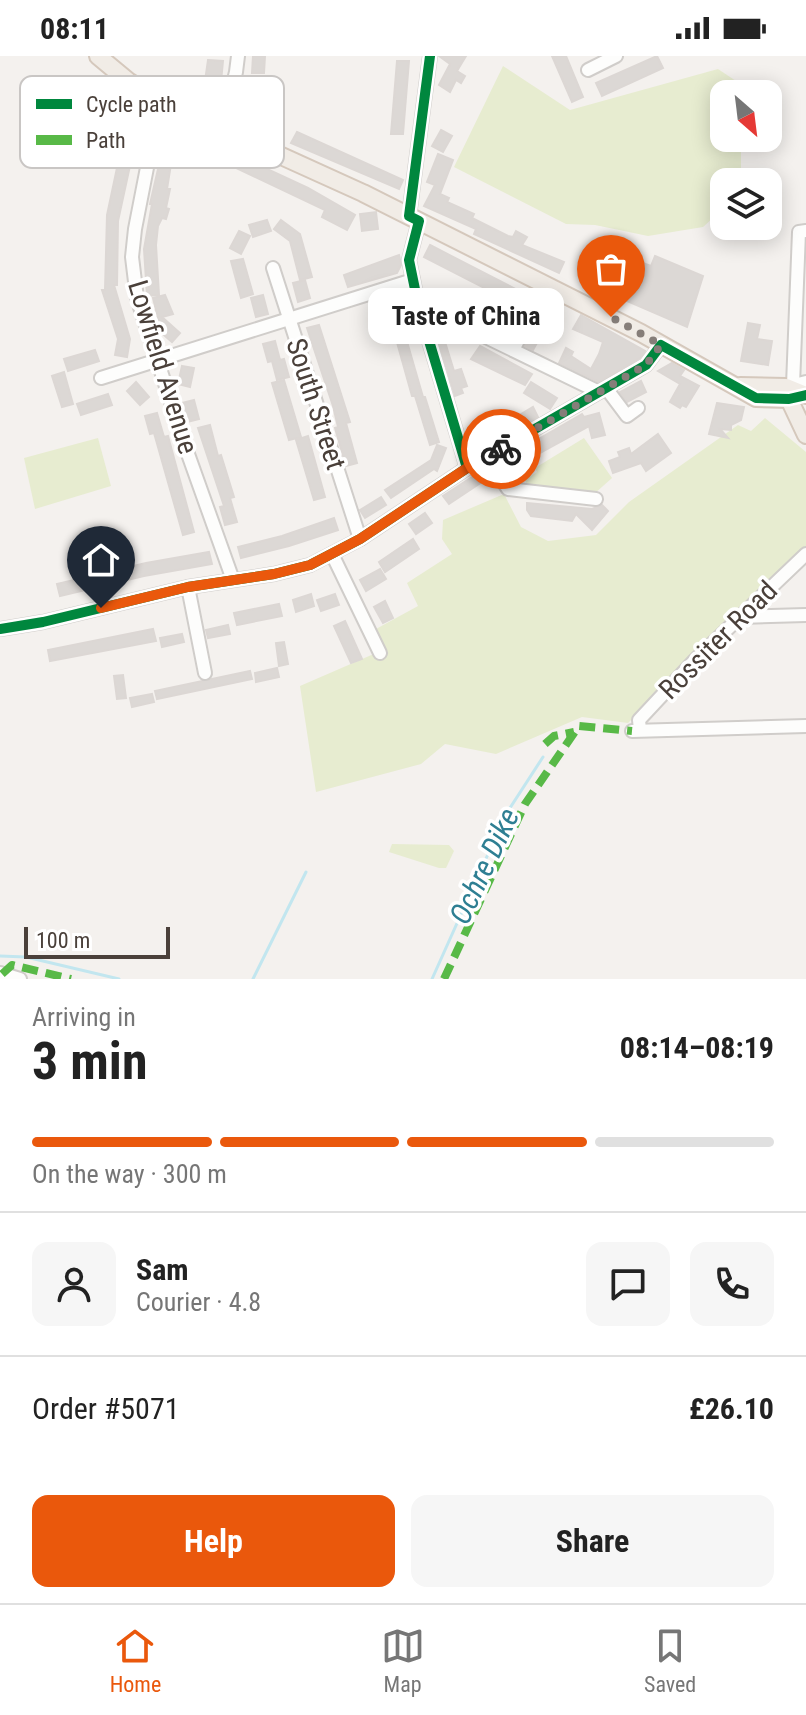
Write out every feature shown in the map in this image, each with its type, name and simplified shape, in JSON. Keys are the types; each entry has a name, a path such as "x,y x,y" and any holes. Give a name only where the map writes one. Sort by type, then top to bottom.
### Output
{"main road":[{"path":"98,56 122,76"},
{"path":"284,157 547,286 756,398 798,390 806,435"}],"street":[{"path":"235,76 238,56"},
{"path":"430,56 409,260 418,304 467,468"},
{"path":"588,70 616,56"},
{"name":"Lowfield Avenue","path":"148,168 132,257 137,298 233,580"},
{"path":"798,390 801,321 799,232 806,231"},
{"name":"South Street","path":"273,268 360,539"},
{"path":"101,378 413,280"},
{"path":"513,350 547,286"},
{"path":"418,304 603,390 627,416 638,408"},
{"path":"0,629 43,622 188,587 291,571 332,554 467,468 646,365 661,345"},
{"path":"487,457 508,489 596,499"},
{"path":"332,554 380,653"},
{"name":"Rossiter Road","path":"806,554 695,660 639,720 636,730 806,726"},
{"path":"188,587 205,673"},
{"path":"740,617 806,615"},
{"path":"0,973 20,979"}],"green space":[{"path":"503,66 570,110 718,69 734,80 710,80 710,152 741,152 741,168 710,168 710,221 703,227 648,236 595,225 566,224 454,167"},
{"path":"765,418 806,452 806,550 628,723 582,717 496,754 445,744 421,764 316,792 300,686 376,653 376,629 418,606 407,583 452,554 442,539 443,520 504,494 521,527 548,541 596,535 629,502 738,425 751,431"},
{"path":"98,438 111,486 35,509 24,458"},
{"path":"584,438 612,478 594,494 528,487 525,480 537,472 535,468"},
{"path":"392,844 449,845 454,851 446,868 439,868 389,852"}],"building":[{"path":"253,56 265,56 264,73 252,73"},
{"path":"439,56 466,56 457,71 465,76 461,83 456,80 450,92 439,85 450,64"},
{"path":"552,56 566,56 583,97 572,102"},
{"path":"657,56 663,68 602,96 596,83"},
{"path":"208,60 223,61 222,76 206,76"},
{"path":"397,61 409,61 403,134 391,134"},
{"path":"441,130 452,136 443,152 432,146"},
{"path":"297,132 403,180 399,189 291,143"},
{"path":"438,154 453,160 440,194 449,198 447,202 474,214 472,218 508,236 513,237 516,231 527,237 522,245 564,262 559,273 474,234 476,229 424,206 435,185 427,182"},
{"path":"117,168 130,168 118,221 117,285 114,285 130,339 127,357 115,355 118,339 102,290 105,290 107,215"},
{"path":"158,168 170,168 166,208 169,209 166,219 162,218 158,226 156,245 159,295 147,296 144,249"},
{"path":"236,168 265,168 355,215 347,230 322,217 325,210"},
{"path":"376,212 378,229 362,231 360,214"},
{"path":"267,220 271,231 253,237 249,225"},
{"path":"281,220 300,234 312,277 300,280 290,241 274,229"},
{"path":"239,231 250,236 241,254 230,248"},
{"path":"430,245 527,295 506,337 474,321 476,316 494,326 508,300 424,257"},
{"path":"399,255 401,265 397,273 348,287 344,275"},
{"path":"655,256 703,276 687,327 594,289 607,262 635,272 640,262 651,266"},
{"path":"243,259 253,294 241,298 231,261"},
{"path":"305,280 310,298 298,302 293,283"},
{"path":"165,295 173,314 162,317 180,333 172,342 157,329 160,326 153,298"},
{"path":"263,295 268,314 256,317 251,298"},
{"path":"395,300 439,442 430,445 415,396 412,396 386,303"},
{"path":"544,311 554,316 551,322 556,325 551,335 547,332 544,336 542,334 533,350 525,346"},
{"path":"581,315 644,353 599,382 559,363 566,348 573,352 571,356 591,369 599,354 603,342 573,329"},
{"path":"748,323 760,325 757,339 772,341 768,365 741,361"},
{"path":"319,325 350,422 346,423 357,463 346,466 335,428 338,427 333,406 307,328"},
{"path":"441,329 454,371 461,369 467,386 461,388 463,393 455,396 435,330"},
{"path":"275,341 289,377 277,380 263,344"},
{"path":"480,346 532,374 525,385 471,359"},
{"path":"95,350 99,361 68,371 64,359"},
{"path":"672,363 684,370 680,376 699,386 686,407 682,405 680,408 670,402 680,384 658,371"},
{"path":"182,366 194,368 190,387 178,384"},
{"path":"64,372 73,404 62,407 52,376"},
{"path":"284,380 301,437 289,440 272,383"},
{"path":"641,381 646,392 627,402 620,392"},
{"path":"136,382 149,397 140,405 127,391"},
{"path":"531,382 557,398 550,409 524,393"},
{"path":"108,394 112,405 81,415 77,404"},
{"path":"194,400 199,419 187,422 182,403"},
{"path":"717,403 744,407 741,420 731,425 731,430 720,429 728,438 709,434"},
{"path":"533,407 538,417 472,454 469,445"},
{"path":"157,413 164,437 168,436 194,532 183,535 154,433 150,434 145,416"},
{"path":"599,413 605,435 592,438 589,426 531,458 525,447 582,414 584,417"},
{"path":"210,425 234,497 230,498 237,522 225,525 220,507 224,506 198,428"},
{"path":"658,434 671,453 646,471 641,463 613,473 609,461 620,457 618,452 629,448 631,454"},
{"path":"308,436 325,497 314,500 296,440"},
{"path":"437,445 446,448 437,471 434,469 391,498 385,490 431,460"},
{"path":"522,457 531,472 522,477 518,470 509,475 503,464"},
{"path":"483,470 488,478 449,504 443,496"},
{"path":"381,497 386,505 365,518 360,510"},
{"path":"527,503 592,509 602,505 608,511 592,530 576,514 572,521 531,516"},
{"path":"425,513 432,523 416,534 409,524"},
{"path":"334,518 338,530 241,558 238,547"},
{"path":"413,539 419,549 385,572 379,562"},
{"path":"209,552 212,564 60,596 57,584"},
{"path":"380,569 386,579 366,591 360,580"},
{"path":"311,594 314,606 296,612 293,600"},
{"path":"335,594 339,605 321,611 317,600"},
{"path":"385,601 393,618 383,623 374,607"},
{"path":"279,604 282,616 237,625 234,613"},
{"path":"345,621 362,659 351,663 334,626"},
{"path":"228,625 230,634 208,638 206,630"},
{"path":"153,629 156,641 50,661 48,650"},
{"path":"182,634 184,642 162,647 160,638"},
{"path":"284,642 288,664 279,666 276,643"},
{"path":"277,668 279,677 256,682 255,673"},
{"path":"250,671 252,679 157,699 155,691"},
{"path":"123,675 126,698 117,699 114,676"},
{"path":"152,694 154,702 132,707 130,698"}],"waterway":[{"name":"Ochre Dike","path":"432,979 506,814 543,757"},
{"path":"253,979 306,872"},
{"path":"0,956 26,957 119,979"}],"marked path":[{"path":"444,979 525,804 579,726 632,731"},
{"path":"545,744 554,736 574,732"},
{"path":"2,974 12,965 71,979"}],"cycle path":[{"path":"430,56 409,216 419,221 409,260 418,304 467,468"},
{"path":"0,629 43,622 188,587 274,574 310,565 360,539 467,468 646,365 661,345 756,398 789,399 806,395"}],"way so far":[{"path":"501,449 646,365 655,356 661,345 611,317"}],"place":[{"name":"Taste of China","path":"611,317"}],"route":[{"path":"101,608 188,587 291,571 310,565 360,539 501,449"}]}
